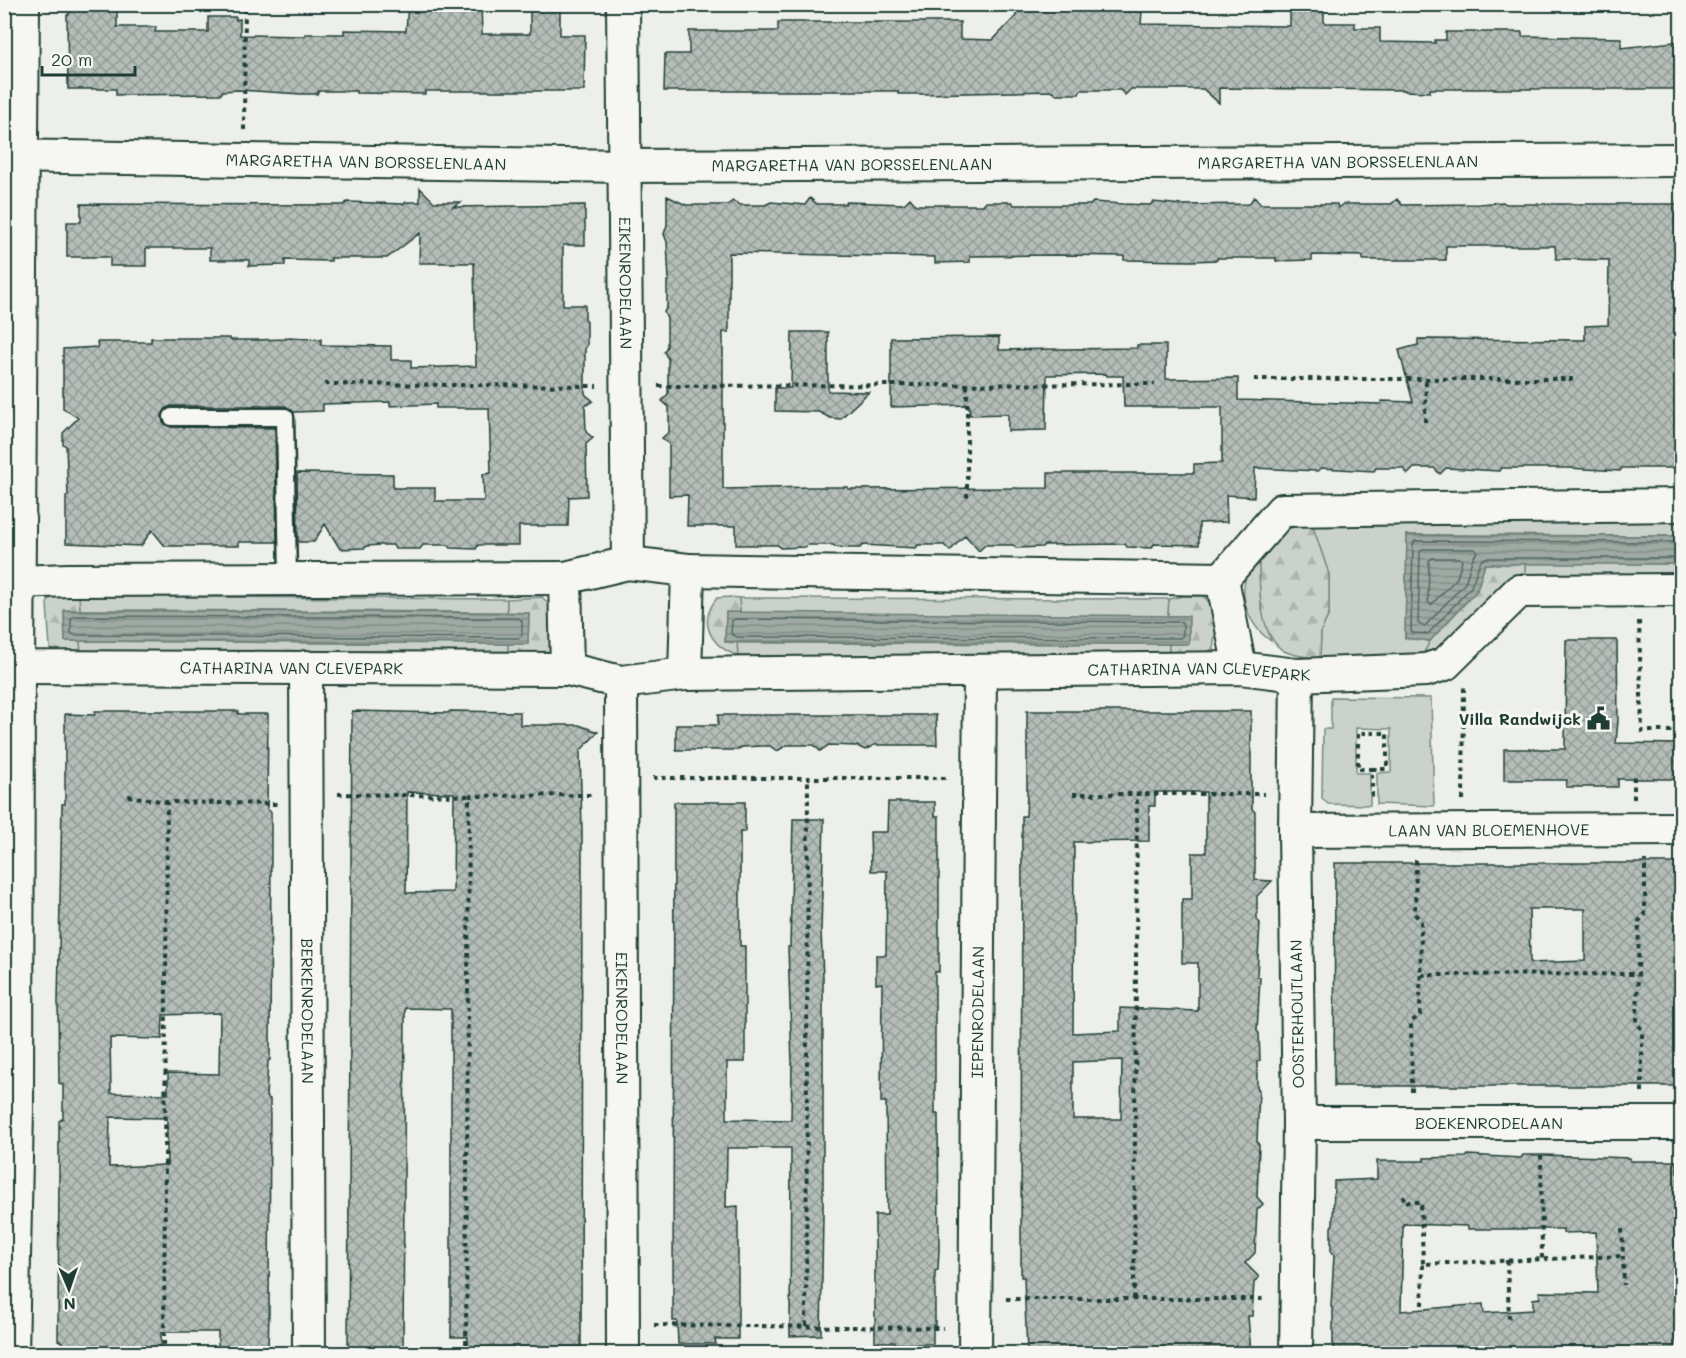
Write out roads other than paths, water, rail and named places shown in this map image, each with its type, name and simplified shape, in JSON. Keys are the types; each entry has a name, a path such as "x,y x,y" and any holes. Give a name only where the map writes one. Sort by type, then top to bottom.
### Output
{"street":[{"path":"12,1353 18,1110 11,665 13,156 23,4"},
{"name":"EIKENRODELAAN","path":"623,4 628,563"},
{"name":"MARGARETHA VAN BORSSELENLAAN","path":"13,156 625,166 1682,160"},
{"path":"12,584 288,579 565,578 628,563 688,570 1222,579 1282,510 1682,505"},
{"path":"685,674 688,570"},
{"path":"565,578 567,669"},
{"path":"1222,579 1240,668"},
{"name":"CATHARINA VAN CLEVEPARK","path":"11,665 567,669 621,682 685,674 1240,668 1297,675 1426,670 1445,664 1519,591 1682,590"},
{"name":"BERKENRODELAAN","path":"306,667 309,1353"},
{"name":"IEPENRODELAAN","path":"975,1327 980,671"},
{"name":"OOSTERHOUTLAAN","path":"1296,1353 1299,1123 1295,831 1297,675"},
{"name":"EIKENRODELAAN","path":"621,682 623,1344"},
{"name":"LAAN VAN BLOEMENHOVE","path":"1295,831 1682,829"},
{"name":"BOEKENRODELAAN","path":"1299,1123 1682,1123"}],"lane":[{"path":"172,417 285,417 288,579"}],"water":[{"path":"1407,535 1681,536 1681,564 1485,564 1477,590 1430,641 1405,638"},
{"path":"64,610 529,613 528,644 65,641"},
{"path":"726,612 1189,616 1189,644 725,642"}],"place":[{"name":"Villa Randwijck","path":"1599,719"}]}
